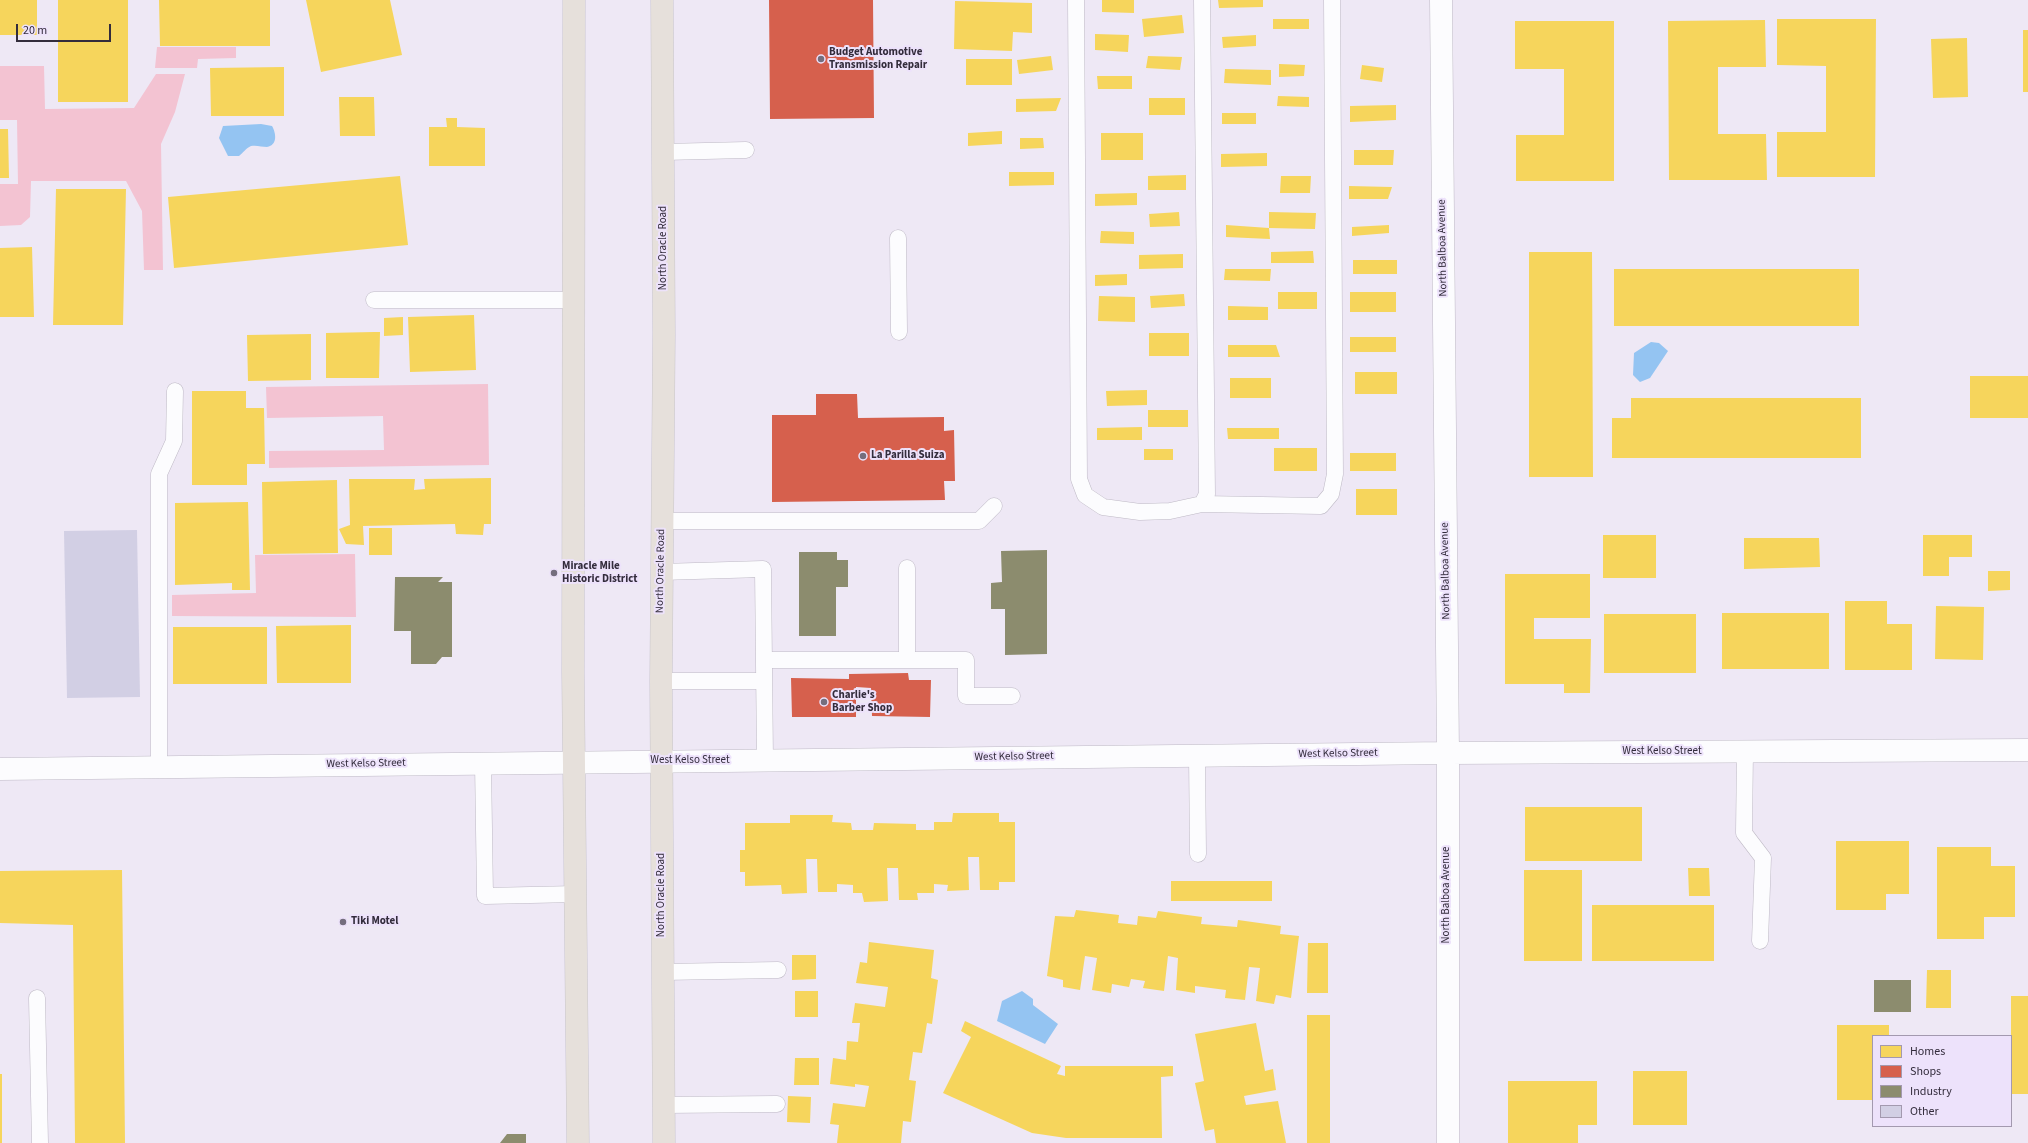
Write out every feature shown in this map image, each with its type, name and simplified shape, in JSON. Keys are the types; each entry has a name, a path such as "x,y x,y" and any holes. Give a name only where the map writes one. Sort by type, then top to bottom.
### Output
{"main road":[{"path":"574,0 574,762 578,1143"},
{"name":"North Oracle Road","path":"662,0 664,334 661,681 664,1143"}],"street":[{"name":"North Balboa Avenue","path":"1441,0 1448,752 1448,1143"},
{"name":"West Kelso Street","path":"0,769 1448,752 2028,750"}],"lane":[{"path":"1076,0 1079,479 1085,495 1103,507 1147,512 1170,511 1202,504 1321,506 1331,494 1335,474 1332,0"},
{"path":"1202,0 1207,494 1202,504"},
{"path":"664,152 746,150"},
{"path":"898,238 899,332"},
{"path":"374,300 574,300"},
{"path":"159,767 159,474 174,441 174,391"},
{"path":"662,521 980,521 994,506"},
{"path":"907,568 907,660"},
{"path":"661,572 763,569 765,760"},
{"path":"764,660 966,660 966,696 1012,696"},
{"path":"661,681 764,681"},
{"path":"1745,752 1744,833 1763,858 1760,941"},
{"path":"1197,755 1198,854"},
{"path":"483,763 485,896 576,894"},
{"path":"662,972 778,970"},
{"path":"37,998 40,1143"},
{"path":"663,1106 778,1104"}],"shaded area":[{"path":"157,47 236,47 236,58 198,59 197,68 155,68"},
{"path":"0,66 44,66 45,109 134,108 156,74 185,74 175,112 161,144 163,270 144,270 142,211 126,181 31,181 30,217 21,225 0,226 0,184 18,184 17,120 0,120"},
{"path":"488,384 489,465 269,468 269,451 384,450 383,416 267,418 266,387"},
{"path":"355,554 356,617 172,616 172,595 256,593 255,555"}],"water":[{"path":"261,124 272,126 275,138 271,146 251,146 239,156 228,156 219,138 223,126"},
{"path":"1651,342 1659,343 1668,351 1650,378 1640,382 1633,375 1634,353"},
{"path":"1022,991 1033,999 1033,1005 1058,1024 1045,1044 997,1021 1002,1001"}],"building: Homes":[{"path":"0,0 37,0 37,35 0,35"},
{"path":"58,0 128,0 128,102 58,102"},
{"path":"159,0 270,0 270,46 160,46"},
{"path":"306,0 390,0 402,55 321,72"},
{"path":"1102,0 1134,0 1134,13 1102,12"},
{"path":"1218,0 1263,0 1263,7 1219,8"},
{"path":"955,1 1032,3 1032,33 1013,32 1012,51 954,49"},
{"path":"1182,15 1184,33 1144,37 1142,19"},
{"path":"1273,19 1309,19 1309,29 1273,29"},
{"path":"1777,19 1876,19 1875,177 1777,177 1777,132 1826,132 1826,66 1777,65"},
{"path":"1765,20 1766,67 1718,67 1718,134 1766,134 1767,180 1669,180 1668,21"},
{"path":"1515,21 1614,21 1614,181 1516,181 1516,135 1564,135 1564,69 1515,69"},
{"path":"2023,30 2028,30 2028,92 2023,92"},
{"path":"1095,34 1129,35 1128,52 1095,50"},
{"path":"1256,35 1256,46 1223,48 1222,37"},
{"path":"1967,38 1968,97 1933,98 1931,39"},
{"path":"1051,56 1053,70 1019,74 1017,60"},
{"path":"1148,56 1182,57 1180,70 1146,68"},
{"path":"966,59 1012,59 1012,85 966,85"},
{"path":"1279,64 1305,65 1304,76 1279,77"},
{"path":"1362,65 1384,68 1382,82 1360,79"},
{"path":"284,67 284,116 211,116 210,68"},
{"path":"1225,69 1271,70 1271,85 1224,83"},
{"path":"1097,76 1132,76 1132,89 1098,89"},
{"path":"1278,96 1309,97 1309,107 1277,106"},
{"path":"339,97 374,97 375,136 340,136"},
{"path":"1061,98 1056,111 1016,112 1016,99"},
{"path":"1149,98 1185,98 1185,115 1149,115"},
{"path":"1396,105 1396,120 1350,122 1350,106"},
{"path":"1222,113 1256,113 1256,124 1222,124"},
{"path":"446,118 457,118 457,127 485,128 485,166 429,166 429,127 447,127"},
{"path":"0,129 8,129 9,178 0,178"},
{"path":"1002,131 1002,144 968,146 968,133"},
{"path":"1101,133 1143,133 1143,160 1101,160"},
{"path":"1020,138 1043,138 1044,148 1020,149"},
{"path":"1354,150 1394,150 1393,165 1354,165"},
{"path":"1267,153 1267,166 1221,167 1221,154"},
{"path":"1009,172 1054,172 1054,185 1009,186"},
{"path":"1186,175 1186,190 1148,190 1148,176"},
{"path":"400,176 408,245 174,268 168,197"},
{"path":"1281,176 1311,176 1310,193 1280,193"},
{"path":"1349,186 1392,187 1388,199 1349,199"},
{"path":"56,189 126,189 123,325 53,325"},
{"path":"1137,193 1137,205 1095,206 1095,194"},
{"path":"1179,212 1180,226 1150,227 1149,214"},
{"path":"1269,212 1316,213 1315,229 1269,228"},
{"path":"1226,225 1269,228 1270,239 1226,237"},
{"path":"1389,225 1389,233 1352,236 1352,227"},
{"path":"1101,231 1134,232 1134,244 1100,243"},
{"path":"32,247 34,317 0,317 0,248"},
{"path":"1313,251 1314,263 1271,263 1271,252"},
{"path":"1529,252 1592,252 1593,477 1529,477"},
{"path":"1183,254 1183,268 1139,269 1139,255"},
{"path":"1353,260 1397,260 1397,274 1353,274"},
{"path":"1225,269 1271,269 1270,281 1224,280"},
{"path":"1614,269 1859,269 1859,326 1614,326"},
{"path":"1127,274 1127,285 1095,286 1095,275"},
{"path":"1278,292 1317,292 1317,309 1278,309"},
{"path":"1350,292 1396,292 1396,312 1350,312"},
{"path":"1184,294 1185,306 1151,308 1150,296"},
{"path":"1099,296 1135,297 1135,322 1098,321"},
{"path":"1228,306 1268,307 1268,320 1228,320"},
{"path":"474,315 476,370 410,372 408,317"},
{"path":"403,317 403,335 384,336 384,318"},
{"path":"380,332 379,378 326,378 326,333"},
{"path":"1149,333 1189,333 1189,356 1149,356"},
{"path":"311,334 311,380 248,381 247,335"},
{"path":"1350,337 1396,337 1396,352 1350,352"},
{"path":"1228,345 1276,345 1280,357 1228,357"},
{"path":"1355,372 1397,372 1397,394 1355,394"},
{"path":"1970,376 2028,376 2028,418 1970,418"},
{"path":"1230,378 1271,378 1271,398 1230,398"},
{"path":"1147,390 1147,405 1107,406 1106,391"},
{"path":"192,391 246,391 246,408 264,408 265,464 247,464 247,485 192,485"},
{"path":"1631,398 1861,398 1861,458 1612,458 1612,418 1631,418"},
{"path":"1148,410 1188,410 1188,427 1148,427"},
{"path":"1142,427 1142,440 1097,440 1097,428"},
{"path":"1227,428 1279,428 1279,439 1228,439"},
{"path":"1274,448 1317,448 1317,471 1274,471"},
{"path":"1144,449 1173,449 1173,460 1144,460"},
{"path":"1350,453 1396,453 1396,471 1350,471"},
{"path":"491,478 491,524 484,524 483,535 456,534 455,524 363,526 364,545 346,544 339,529 350,525 349,479 415,479 414,490 425,489 424,479"},
{"path":"337,480 338,553 263,554 262,482"},
{"path":"1356,489 1397,489 1397,515 1356,515"},
{"path":"248,502 250,590 232,590 232,583 175,585 175,503"},
{"path":"369,528 392,528 392,555 369,555"},
{"path":"1603,535 1656,535 1656,578 1603,578"},
{"path":"1923,535 1972,535 1972,557 1949,557 1949,576 1923,576"},
{"path":"1744,538 1819,538 1820,567 1744,569"},
{"path":"1988,571 2010,571 2010,590 1988,591"},
{"path":"1505,574 1590,574 1590,618 1534,618 1534,639 1591,639 1590,693 1564,693 1564,684 1505,684"},
{"path":"1845,601 1887,601 1887,624 1912,624 1912,670 1845,670"},
{"path":"1936,606 1984,607 1983,660 1935,659"},
{"path":"1722,613 1829,613 1829,669 1722,669"},
{"path":"1604,614 1696,614 1696,673 1604,673"},
{"path":"351,625 351,683 277,683 276,626"},
{"path":"173,627 267,627 267,684 173,684"},
{"path":"1525,807 1642,807 1642,861 1525,861"},
{"path":"953,813 999,813 999,822 1015,822 1015,882 999,882 999,890 980,890 979,857 968,857 969,890 947,891 948,885 934,884 934,893 917,893 918,900 899,900 898,868 887,868 888,901 864,902 862,893 853,893 853,885 837,884 837,892 818,892 817,859 806,859 807,893 782,894 781,885 745,886 745,872 740,872 740,850 745,850 745,823 790,823 790,815 833,815 832,822 851,823 852,830 873,830 874,823 916,824 916,830 934,830 934,822 952,822"},
{"path":"1836,841 1909,841 1909,894 1886,894 1886,910 1836,910"},
{"path":"1937,847 1991,847 1991,866 2015,866 2015,917 1984,917 1984,939 1937,939"},
{"path":"1688,868 1709,868 1710,896 1689,896"},
{"path":"122,870 125,1143 75,1143 73,925 0,923 0,871"},
{"path":"1524,870 1582,870 1582,961 1524,961"},
{"path":"1171,881 1272,881 1272,901 1171,901"},
{"path":"1592,905 1714,905 1714,961 1592,961"},
{"path":"1076,910 1119,915 1118,923 1137,925 1138,916 1156,918 1158,911 1202,917 1201,924 1237,927 1238,920 1281,926 1280,934 1299,936 1291,998 1276,995 1274,1004 1256,1001 1260,968 1249,967 1245,1000 1225,998 1226,990 1195,986 1195,993 1176,990 1178,958 1168,956 1164,991 1143,988 1145,981 1131,979 1129,987 1112,984 1111,993 1092,990 1097,958 1085,956 1080,990 1063,987 1063,980 1047,976 1055,916 1074,917"},
{"path":"869,942 934,950 931,978 938,980 932,1024 927,1023 922,1053 913,1052 909,1080 916,1081 911,1122 903,1121 901,1143 837,1143 839,1125 830,1124 833,1103 865,1107 869,1086 855,1084 855,1087 830,1084 833,1058 846,1060 847,1041 858,1042 860,1023 852,1023 855,1003 885,1007 888,987 856,983 860,962 867,963"},
{"path":"1308,943 1328,943 1328,993 1307,993"},
{"path":"792,955 816,955 816,979 792,980"},
{"path":"1927,970 1951,970 1951,1008 1926,1008"},
{"path":"795,991 818,991 818,1017 795,1017"},
{"path":"2011,996 2028,996 2028,1094 2012,1094"},
{"path":"1307,1015 1330,1015 1330,1143 1307,1143"},
{"path":"965,1021 1061,1066 1057,1074 1065,1076 1065,1066 1173,1066 1173,1076 1161,1077 1162,1138 1066,1138 1032,1133 943,1093 971,1037 961,1031"},
{"path":"1256,1023 1265,1071 1273,1069 1276,1090 1244,1096 1246,1105 1278,1101 1286,1143 1216,1143 1214,1129 1205,1131 1195,1083 1204,1081 1195,1034"},
{"path":"1837,1025 1889,1025 1889,1035 1872,1035 1872,1100 1837,1100"},
{"path":"795,1058 819,1058 819,1085 794,1085"},
{"path":"1633,1071 1687,1071 1687,1125 1633,1125"},
{"path":"0,1074 2,1074 2,1143 0,1143"},
{"path":"1508,1081 1597,1081 1597,1125 1578,1125 1578,1143 1508,1143"},
{"path":"788,1096 811,1097 810,1123 787,1122"}],"building: Shops":[{"name":"Budget Automotive Transmission Repair","path":"769,0 873,0 874,118 770,119"},
{"name":"La Parilla Suiza","path":"816,394 857,394 858,418 944,417 944,431 954,430 955,481 944,481 945,500 772,502 772,415 816,415"},
{"path":"908,673 909,680 931,680 930,717 872,716 871,688 856,687 856,717 792,717 791,678 849,679 849,674"}],"building: Industry":[{"path":"1047,550 1047,654 1005,655 1005,609 991,609 991,583 1002,582 1001,551"},
{"path":"799,552 837,552 837,560 848,560 848,587 836,587 836,636 799,636"},
{"path":"395,577 443,577 438,582 452,582 452,657 442,657 436,664 411,664 411,631 394,631"},
{"path":"1874,980 1911,980 1911,1012 1874,1012"},
{"path":"507,1134 526,1134 526,1143 500,1143"}],"building: Other":[{"path":"137,530 140,697 67,698 64,531"}],"place":[{"name":"Budget Automotive Transmission Repair","path":"821,59"},
{"name":"La Parilla Suiza","path":"863,456"},
{"name":"Miracle Mile Historic District","path":"554,573"},
{"name":"Charlie's Barber Shop","path":"824,702"},
{"name":"Tiki Motel","path":"343,922"}]}
